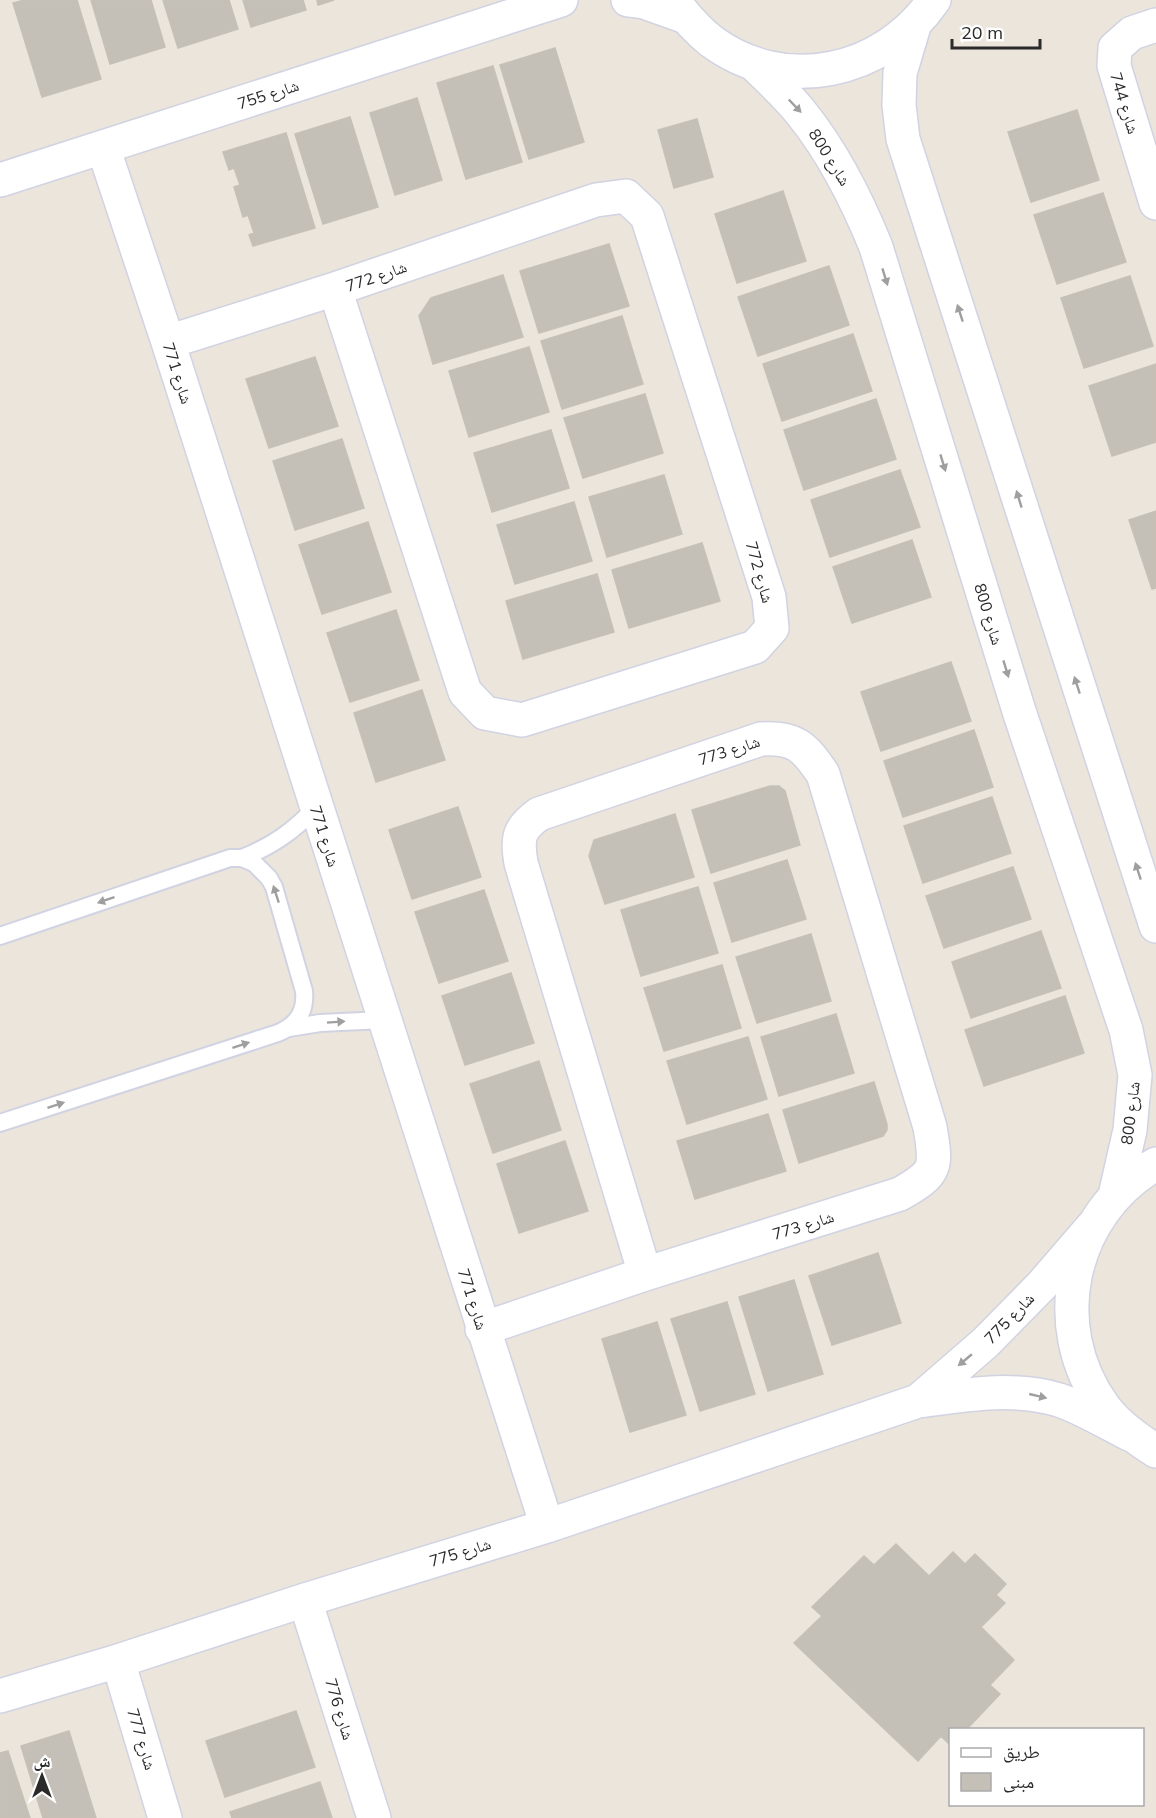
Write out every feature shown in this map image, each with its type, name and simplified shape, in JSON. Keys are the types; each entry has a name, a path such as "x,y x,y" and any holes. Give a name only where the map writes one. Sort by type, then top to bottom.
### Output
{"street":[{"path":"628,0 680,9 710,40 724,49 754,64 778,70 802,72 827,70 874,55 914,26 934,0"},
{"name":"شارع 755","path":"0,180 546,2"},
{"name":"شارع 744","path":"1156,25 1132,33 1115,48 1114,66 1156,203"},
{"path":"914,26 900,72 898,105 903,139 982,381 1077,687 1156,926"},
{"name":"شارع 800","path":"754,64 802,112 823,143 862,212 876,247 1019,711 1126,1030 1135,1075 1130,1130 1115,1196"},
{"name":"شارع 771","path":"103,147 168,342 482,1329 547,1526"},
{"name":"شارع 772","path":"168,342 335,289 596,200 626,196 647,216 769,597 772,628 755,647 522,720 485,713 465,692 335,289"},
{"name":"شارع 773","path":"482,1329 645,1274 900,1194 922,1181 933,1168 934,1148 930,1126 823,774 800,745 781,738 761,739 539,814 525,824 518,844 521,863 645,1274"},
{"path":"1143,1443 1104,1407 1085,1374 1073,1338 1071,1299 1077,1262 1092,1227 1115,1196 1156,1164"},
{"name":"شارع 775","path":"918,1401 985,1343 1042,1285 1092,1227"},
{"name":"شارع 775","path":"0,1696 547,1526 918,1401 976,1393 1024,1393 1060,1401 1143,1443"},
{"name":"شارع 776","path":"305,1600 374,1818"},
{"name":"شارع 777","path":"118,1661 165,1818"}],"lane":[{"path":"0,936 230,858 242,858 290,833 316,807"},
{"path":"242,858 262,869 274,887 304,991 303,1011 298,1020 289,1028"},
{"path":"0,1124 289,1028 331,1022 384,1020"}],"building":[{"path":"24,0 77,0 101,79 42,97 13,3"},
{"path":"91,0 151,0 165,47 110,64"},
{"path":"163,0 229,0 238,29 178,48"},
{"path":"243,0 303,0 306,10 251,27"},
{"path":"317,0 334,0 318,5"},
{"path":"555,48 584,142 529,159 500,65"},
{"path":"493,66 522,162 466,179 437,83"},
{"path":"417,98 442,180 395,195 370,113"},
{"path":"1077,110 1099,180 1031,202 1008,132"},
{"path":"350,117 378,207 323,224 295,134"},
{"path":"697,119 713,177 674,188 658,130"},
{"path":"286,133 315,228 253,246 249,235 254,233 248,215 243,217 234,187 240,185 234,168 229,170 223,152"},
{"path":"783,191 806,261 737,283 715,214"},
{"path":"1103,193 1126,262 1057,284 1034,215"},
{"path":"609,244 629,306 539,333 520,271"},
{"path":"829,266 849,325 758,356 738,297"},
{"path":"503,275 523,337 433,364 419,316 431,298"},
{"path":"1130,276 1153,346 1084,368 1061,298"},
{"path":"622,316 643,384 562,409 541,341"},
{"path":"853,334 872,391 782,421 763,364"},
{"path":"529,347 549,412 469,437 449,371"},
{"path":"315,357 338,426 269,448 246,379"},
{"path":"1156,364 1156,442 1112,456 1089,386"},
{"path":"645,394 663,453 583,478 564,418"},
{"path":"876,399 896,459 804,490 784,430"},
{"path":"551,430 569,488 492,512 474,453"},
{"path":"342,439 364,508 295,530 273,461"},
{"path":"900,470 920,527 830,557 811,500"},
{"path":"664,475 682,534 607,557 589,497"},
{"path":"574,502 592,561 515,584 497,525"},
{"path":"1156,511 1156,588 1152,589 1129,520"},
{"path":"368,522 391,592 322,614 299,545"},
{"path":"912,540 931,597 852,623 833,567"},
{"path":"702,543 720,601 629,628 612,570"},
{"path":"597,574 614,632 523,659 506,601"},
{"path":"396,610 419,680 350,702 327,633"},
{"path":"951,662 971,721 881,751 861,692"},
{"path":"422,690 445,760 376,782 354,713"},
{"path":"974,730 993,787 903,817 884,761"},
{"path":"770,786 779,786 785,791 800,845 711,873 692,810"},
{"path":"992,797 1011,853 923,883 904,826"},
{"path":"458,807 481,877 412,899 389,830"},
{"path":"675,814 694,877 605,904 589,856 594,840"},
{"path":"787,860 806,919 732,942 714,883"},
{"path":"1013,867 1031,919 944,948 926,896"},
{"path":"698,887 718,953 641,976 621,910"},
{"path":"484,890 508,961 439,983 415,912"},
{"path":"1041,931 1061,988 971,1018 952,962"},
{"path":"811,934 831,1001 757,1023 736,957"},
{"path":"722,965 741,1028 664,1051 644,988"},
{"path":"511,973 534,1043 465,1065 442,996"},
{"path":"1065,996 1084,1053 984,1086 965,1030"},
{"path":"836,1014 854,1073 779,1096 761,1037"},
{"path":"748,1037 767,1099 687,1124 667,1061"},
{"path":"539,1061 561,1130 493,1153 470,1084"},
{"path":"874,1082 887,1124 887,1130 883,1136 799,1163 783,1110"},
{"path":"768,1114 786,1171 695,1199 677,1141"},
{"path":"565,1141 588,1211 519,1233 497,1164"},
{"path":"878,1253 901,1323 832,1345 809,1276"},
{"path":"794,1280 823,1374 768,1391 739,1297"},
{"path":"727,1302 755,1394 700,1411 671,1319"},
{"path":"657,1322 686,1415 630,1432 602,1339"},
{"path":"896,1544 929,1576 953,1552 965,1564 975,1554 1006,1584 996,1595 1005,1603 981,1627 1014,1660 990,1685 1000,1694 968,1728 949,1728 949,1744 941,1736 918,1761 794,1643 822,1616 812,1607 864,1556 874,1565"},
{"path":"296,1711 315,1767 225,1797 206,1741"},
{"path":"69,1731 96,1818 43,1818 21,1746"},
{"path":"8,1751 30,1818 0,1818 0,1753"},
{"path":"320,1782 332,1818 232,1818 230,1812"}]}
